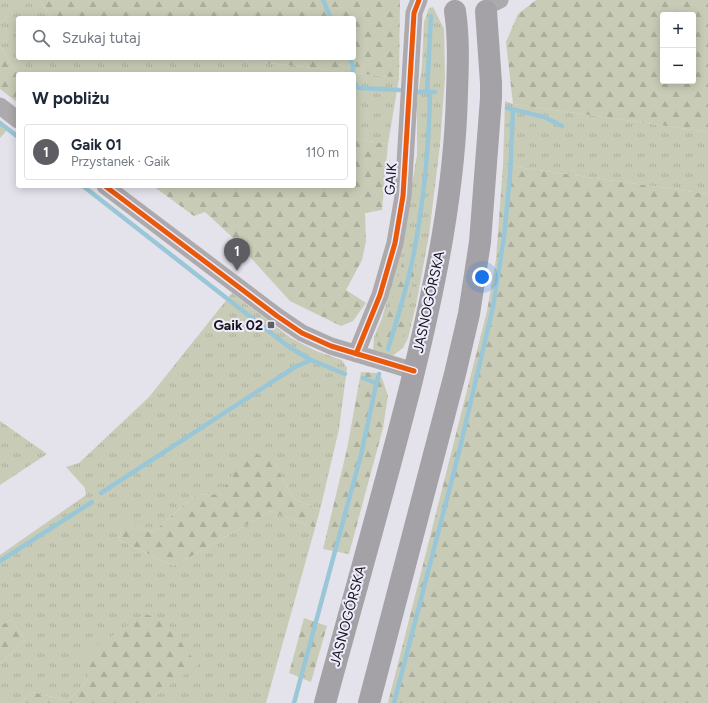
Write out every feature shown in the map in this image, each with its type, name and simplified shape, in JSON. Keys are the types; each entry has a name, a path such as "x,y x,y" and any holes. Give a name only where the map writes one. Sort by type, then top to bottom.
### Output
{"main road":[{"path":"451,5 462,14 469,16 477,15 494,4"},
{"path":"369,703 455,374 469,314 480,242 491,98 494,4"},
{"name":"JASNOGÓRSKA","path":"324,703 414,371 437,270 452,174 457,117 458,32 451,5"}],"street":[{"name":"GAIK","path":"356,354 380,295 395,244 403,196 414,13 419,0"},
{"path":"0,106 16,118"},
{"path":"108,188 277,316 302,333 331,346 414,371"}],"green space":[{"path":"0,0 40,0 50,16 16,16 16,60 242,60 347,72 16,73 0,46"},
{"path":"40,0 400,0 399,78 242,60 356,60 356,16 50,16"},
{"path":"536,0 708,0 708,132 513,104 506,42 518,14"},
{"path":"433,7 444,29 445,77 440,145 429,235 416,305 408,338 403,348 391,357 373,352 374,337 382,318 388,297 405,224 417,155 417,103 422,66 424,22 429,8"},
{"path":"0,46 16,73 16,101 0,89"},
{"path":"356,73 399,78 388,144 356,139"},
{"path":"505,101 513,104 708,132 708,194 503,165"},
{"path":"0,121 9,128 0,138"},
{"path":"356,139 388,144 382,210 365,213 366,241 362,260 346,290 366,303 353,321 341,326 290,301 230,235 205,212 194,216 156,188 356,188"},
{"path":"503,165 708,194 708,703 388,703 487,311 496,259"},
{"path":"404,257 416,261 405,333 395,348 381,348 376,344 378,335 387,317"},
{"path":"232,293 291,338 316,351 342,360 347,368 339,429 320,510 294,499 274,463 220,494 196,495 153,532 123,523 119,540 174,566 271,511 315,528 266,703 145,703 198,664 88,679 68,701 33,692 20,703 0,703 0,664 25,640 12,619 0,626 0,555 86,495 85,488 66,467 79,463 149,397"},
{"path":"361,372 376,373 382,378 388,396 383,428 349,554 323,549 347,449"},
{"path":"0,421 47,454 0,485"},
{"path":"248,450 274,463 294,499 320,510 315,528 271,511 174,566 119,540 123,523 153,532 196,495 220,494"},
{"path":"145,614 164,620 198,665 145,703 20,703 33,692 68,701 88,679 86,653"},
{"path":"304,618 327,626 311,682 289,673"},
{"path":"12,619 25,640 0,664 0,626"}],"waterway":[{"path":"323,0 330,16"},
{"path":"427,92 431,16"},
{"path":"351,60 353,72"},
{"path":"356,85 360,88 400,90"},
{"path":"418,92 435,92"},
{"path":"388,349 406,289 418,232 425,173 430,92"},
{"path":"507,108 544,117 562,126"},
{"path":"394,703 458,456 493,307 504,237 510,176 513,110"},
{"path":"0,123 16,135"},
{"path":"86,188 289,347 311,360 345,374"},
{"path":"101,493 295,367 311,360"},
{"path":"294,703 361,455 379,374"},
{"path":"363,378 376,383"},
{"path":"0,561 92,502"}],"cycle path":[{"path":"356,354 380,295 395,243 403,196 414,13 419,0"},
{"path":"108,188 277,316 302,333 331,346 414,371"}],"place":[{"name":"Gaik 01","path":"237,271"},
{"name":"Gaik 02","path":"271,325"}]}
